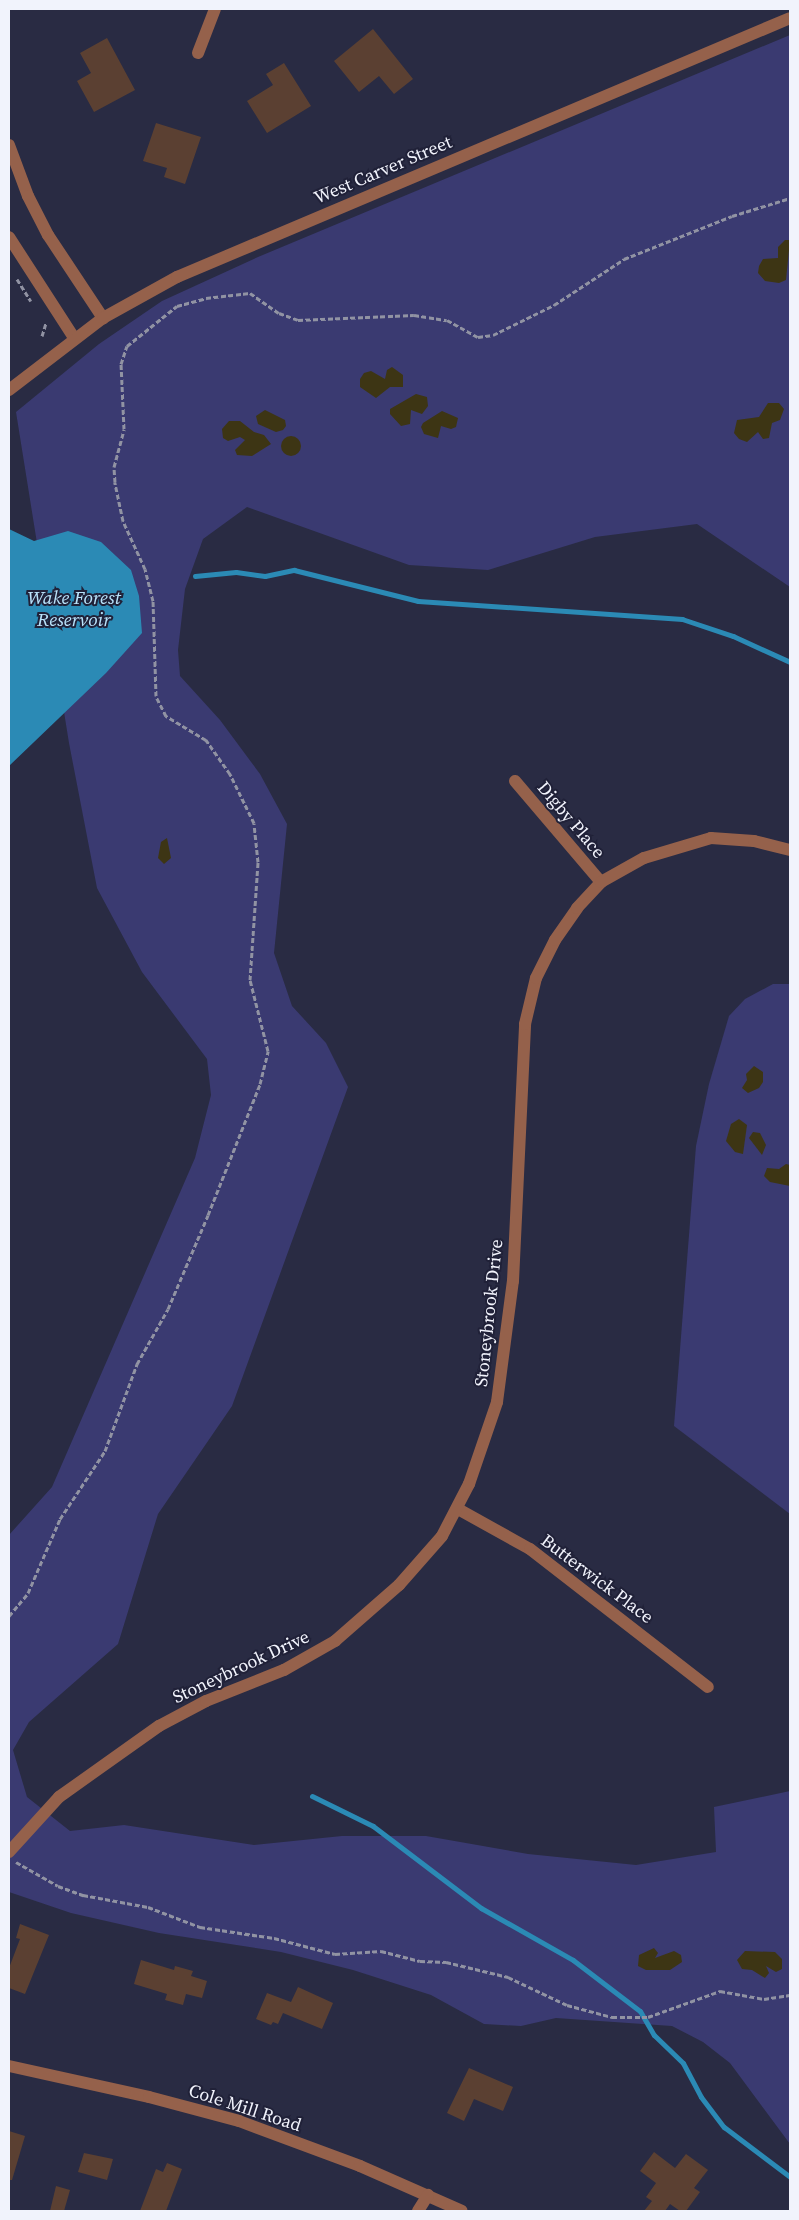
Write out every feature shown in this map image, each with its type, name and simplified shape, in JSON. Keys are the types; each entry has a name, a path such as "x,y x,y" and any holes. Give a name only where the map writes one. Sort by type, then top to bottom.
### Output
{"street":[{"path":"198,53 215,9"},
{"name":"West Carver Street","path":"9,390 74,338 150,290 195,269 790,18"},
{"path":"9,145 28,196 48,235 103,318"},
{"path":"9,237 74,338"},
{"name":"Digby Place","path":"515,781 601,882"},
{"name":"Stoneybrook Drive","path":"11,1856 59,1797 151,1731 206,1701 291,1666 335,1641 376,1606 422,1561 442,1536 458,1509 480,1456 497,1402 506,1351 513,1281 518,1144 528,1002 555,940 577,908 601,882 644,858 704,839 735,838 790,850"},
{"name":"Butterwick Place","path":"458,1509 530,1549 708,1687"},
{"name":"Cole Mill Road","path":"9,2066 149,2097 239,2122 360,2166 462,2211"},
{"path":"418,2211 428,2195"}],"path":[{"path":"9,1616 28,1593 60,1519 105,1451 137,1364 168,1309 211,1207 260,1084 268,1051 250,980 258,862 254,824 230,774 206,740 166,716 156,696 153,601 145,569 123,521 115,482 116,457 124,429 121,364 128,346 177,306 206,298 250,293 279,313 298,320 414,315 447,320 478,337 493,335 554,305 624,259 732,216 790,198"},
{"path":"13,272 36,308"},
{"path":"42,336 47,324 44,319"},
{"path":"11,1856 58,1886 83,1895 148,1907 200,1927 274,1938 334,1954 381,1952 420,1961 446,1962 508,1977 590,2012 630,2020 666,2013 710,1992 733,1992 764,1999 790,1995"}],"shaded area":[{"path":"790,35 790,587 697,524 595,537 488,570 409,565 247,507 203,539 185,589 178,650 180,676 220,720 260,774 287,824 274,953 292,1006 326,1043 348,1087 232,1406 158,1514 118,1644 29,1722 13,1750 27,1797 70,1831 124,1825 254,1845 342,1836 426,1836 528,1854 636,1865 716,1852 714,1807 790,1791 790,2144 730,2063 703,2042 672,2026 556,2018 521,2026 484,2024 431,1995 353,1970 281,1952 159,1933 71,1913 9,1892 9,1535 52,1487 195,1158 211,1095 207,1059 142,972 97,888 69,743 16,412 99,344 162,301 258,257"},
{"path":"773,984 790,984 790,1514 674,1426 696,1146 709,1084 729,1016 745,999"}],"sand":[{"path":"785,240 790,240 786,280 779,283 765,281 758,273 759,266 763,259 778,258 778,247"},
{"path":"392,367 403,375 403,387 390,387 376,398 360,387 360,379 364,373 371,371 385,379 387,370"},
{"path":"416,394 427,397 428,406 422,414 411,410 410,424 401,426 390,414 390,409"},
{"path":"768,403 779,403 784,409 780,420 772,423 769,438 763,439 758,432 747,442 739,439 734,433 737,420 759,417"},
{"path":"265,410 285,420 286,426 283,430 276,432 258,424 256,416"},
{"path":"442,411 458,418 456,427 451,429 441,426 438,438 424,434 421,427 423,423"},
{"path":"229,421 240,421 254,432 264,435 271,444 252,456 237,455 235,450 245,440 240,437 228,441 223,438 222,429"},
{"path":"291,436 298,439 301,446 298,453 291,456 284,453 281,446 284,439"},
{"path":"167,838 171,858 164,864 158,858 161,842"},
{"path":"754,1066 763,1072 763,1082 759,1088 748,1093 742,1088 747,1080 746,1074"},
{"path":"739,1119 747,1125 743,1154 735,1152 726,1141 731,1124"},
{"path":"753,1132 760,1133 766,1145 762,1155 749,1138"},
{"path":"786,1164 790,1165 790,1186 770,1182 764,1176 767,1168 779,1169"},
{"path":"654,1948 658,1953 655,1958 674,1951 681,1955 682,1962 670,1970 646,1970 638,1966 639,1955"},
{"path":"745,1951 775,1952 782,1959 782,1969 776,1972 766,1966 769,1973 765,1978 752,1970 742,1969 737,1960"}],"water":[{"name":"Wake Forest Reservoir","path":"9,529 34,541 68,531 101,542 131,570 139,596 142,633 106,673 9,766"}],"building":[{"path":"373,29 413,79 394,94 379,76 359,92 334,61"},
{"path":"107,38 135,90 94,112 77,81 91,73 80,53"},
{"path":"284,63 311,106 267,133 247,101 273,85 266,74"},
{"path":"156,123 201,137 185,184 164,177 167,168 143,161"},
{"path":"20,1924 49,1935 25,1994 9,1988 9,1968 20,1939 16,1938"},
{"path":"141,1960 174,1970 175,1966 193,1971 191,1976 207,1981 202,1998 186,1994 183,2005 165,2000 167,1994 134,1984"},
{"path":"298,1987 333,2003 322,2029 283,2013 278,2024 273,2022 271,2025 256,2019 267,1993 291,2002"},
{"path":"469,2068 513,2087 503,2111 474,2099 464,2121 447,2113"},
{"path":"9,2131 25,2136 12,2180 9,2180"},
{"path":"654,2152 675,2168 686,2154 708,2170 694,2188 700,2192 686,2211 680,2211 670,2204 665,2211 644,2211 652,2201 646,2197 656,2183 640,2171"},
{"path":"84,2153 113,2159 107,2180 78,2172"},
{"path":"167,2163 182,2169 166,2211 140,2211 156,2169 163,2172"},
{"path":"56,2186 70,2190 64,2211 50,2211"}],"waterway":[{"path":"195,576 236,572 265,576 294,570 418,601 682,619 733,636 790,662"},
{"path":"312,1796 373,1826 481,1908 573,1960 640,2011 654,2035 683,2063 701,2097 724,2127 790,2177"}]}
